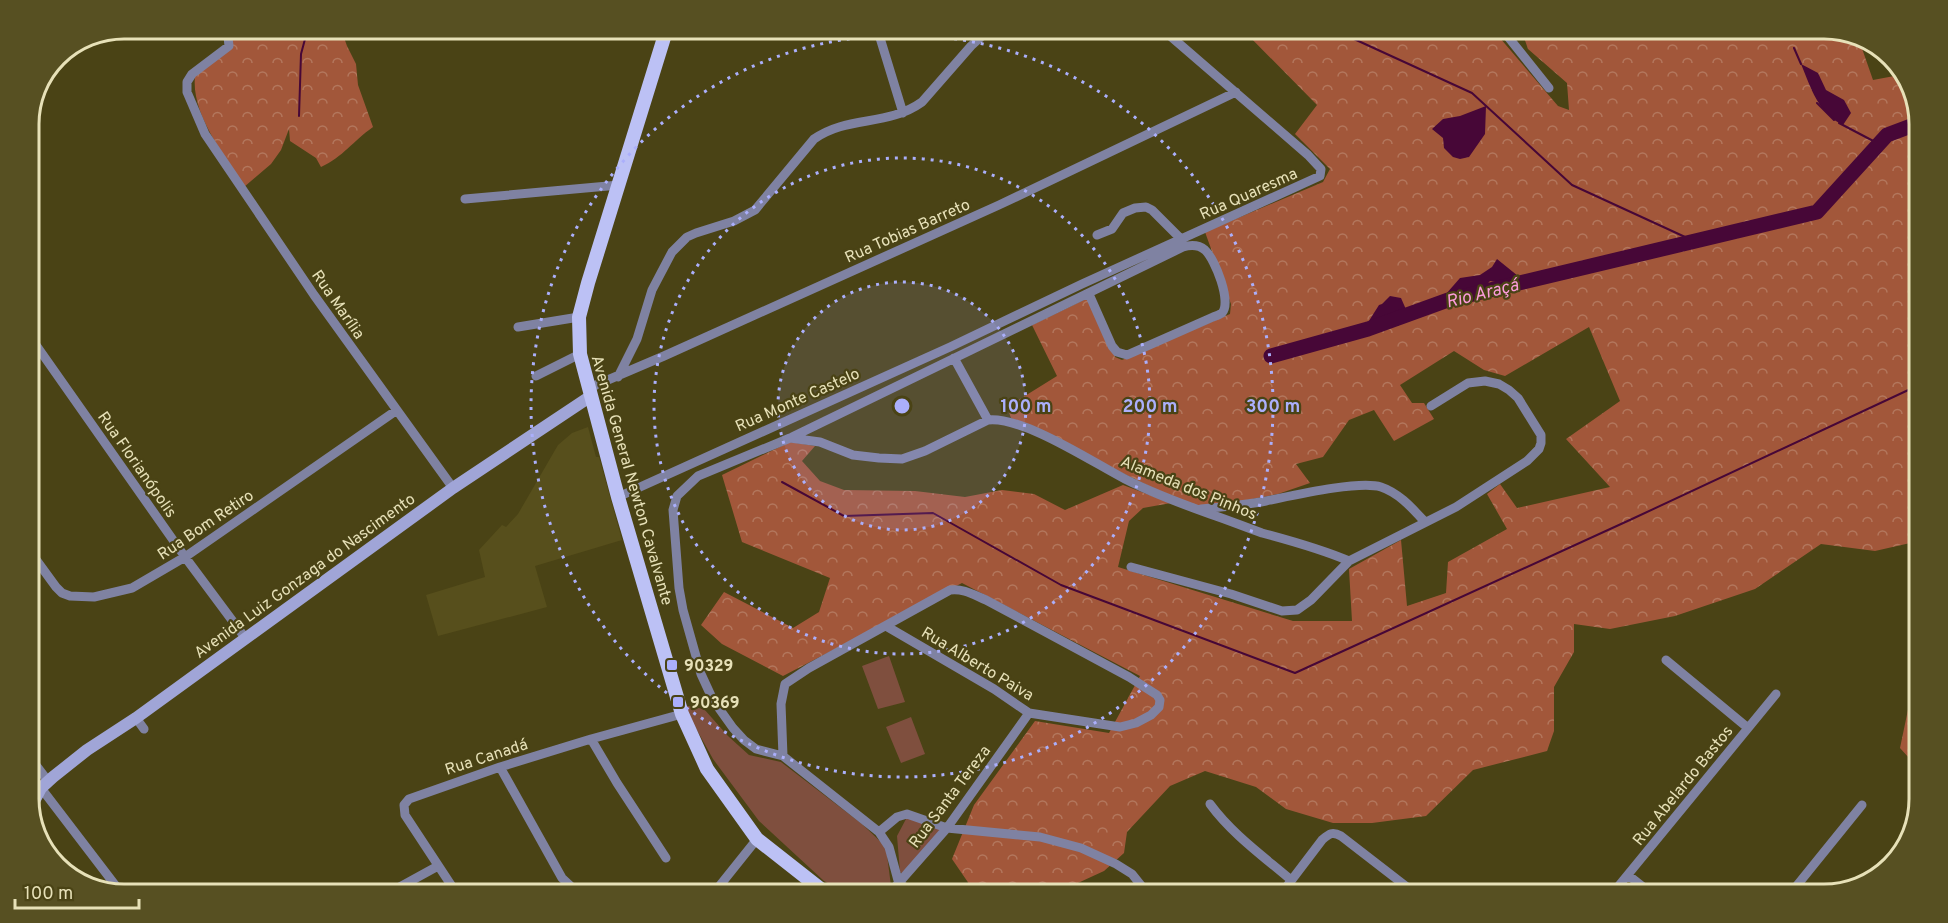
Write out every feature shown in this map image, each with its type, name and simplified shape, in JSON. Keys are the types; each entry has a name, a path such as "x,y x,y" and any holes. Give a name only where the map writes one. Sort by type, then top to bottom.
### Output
{"main road":[{"name":"Avenida General Newton Cavalvante","path":"664,39 593,262 579,317 580,354 618,496 682,714 707,770 757,839 814,884"},
{"name":"Avenida Luiz Gonzaga do Nascimento","path":"39,788 87,750 136,718 453,488 590,392"}],"street":[{"name":"Rua Marília","path":"228,39 229,46 197,69 187,82 187,92 205,134 314,295 453,488"},
{"path":"880,39 903,113"},
{"path":"618,377 637,339 652,290 665,263 687,237 734,221 755,210 814,139 823,133 842,124 884,119 903,113 922,102 978,39"},
{"name":"Rua Quaresma","path":"988,329 1316,179 1321,173 1308,155 1174,39"},
{"path":"1510,39 1549,88"},
{"name":"Rua Tobias Barreto","path":"590,392 618,377 999,205 1236,92"},
{"path":"465,200 619,185"},
{"path":"1097,235 1112,229 1123,213 1135,208 1146,207 1152,210 1181,239"},
{"path":"899,884 889,847 879,832 783,756 756,749 744,740 713,700 701,674 679,588 673,510 677,496 698,476 790,438 1183,247 1204,249 1210,256 1220,275 1224,300 1222,313 1127,356 1117,352 1112,346 1089,294"},
{"path":"518,327 579,317"},
{"name":"Rua Monte Castelo","path":"618,496 988,329"},
{"name":"Rua Florianópolis","path":"39,349 184,557 246,639"},
{"path":"536,376 580,354"},
{"path":"790,438 809,440 853,455 879,458 902,459 925,451 988,420 954,358"},
{"path":"1131,567 1240,597 1271,608 1288,611 1303,607 1349,561 1424,521 1456,507 1527,461 1539,449 1541,435 1537,428 1518,398 1499,384 1485,381 1468,383 1431,406"},
{"name":"Rua Bom Retiro","path":"39,564 62,593 80,598 132,588 184,557 397,410"},
{"name":"Alameda dos Pinhos","path":"988,420 998,419 1021,425 1071,448 1127,480 1261,532 1306,544 1349,561"},
{"path":"1198,509 1240,505 1298,494 1368,485 1392,492 1404,500 1424,521"},
{"name":"Rua Alberto Paiva","path":"950,590 962,590 986,600 1129,677 1156,695 1160,700 1159,707 1151,715 1136,723 1120,726 1104,726 1029,713 994,688 886,626 950,590"},
{"path":"783,756 781,704 785,684 809,668 886,626"},
{"path":"1666,660 1748,728"},
{"name":"Rua Abelardo Bastos","path":"1620,884 1776,694"},
{"name":"Rua Santa Tereza","path":"899,884 947,828 1029,713"},
{"name":"Rua Canadá","path":"450,884 405,815 406,801 415,795 500,767 682,714"},
{"path":"136,718 144,729"},
{"path":"591,739 666,858"},
{"path":"500,767 562,878 568,884"},
{"path":"39,788 113,883"},
{"path":"1210,804 1233,830 1292,880"},
{"path":"1798,884 1862,805"},
{"path":"879,832 897,817 907,814 947,828 1040,837 1081,848 1116,864 1132,874 1140,884"},
{"path":"1289,884 1322,840 1330,833 1334,833 1403,884"},
{"path":"722,884 757,839"},
{"path":"405,884 438,866"},
{"path":"1628,875 1639,884"}],"shaded area":[{"path":"1801,64 1818,73 1826,90 1844,100 1851,113 1843,125 1834,120 1821,107"},
{"path":"1486,106 1485,134 1469,157 1460,159 1453,157 1444,148 1443,138 1432,129 1443,119 1460,116"},
{"path":"1497,259 1528,284 1521,286 1490,281 1481,290 1471,295 1448,300 1446,294 1460,278 1480,275 1492,267"},
{"path":"1390,296 1401,298 1408,314 1398,326 1386,325 1383,321 1375,322 1372,328 1368,329 1359,325 1367,324 1379,305"},
{"path":"588,427 596,457 599,457 622,540 535,566 547,607 438,636 426,595 485,577 479,550 502,525 506,527 518,514 558,445 572,433"},
{"path":"889,656 905,702 878,709 862,666"},
{"path":"683,705 704,709 749,755 781,762 862,824 886,847 891,884 829,884 824,881 759,821 713,759"},
{"path":"911,717 925,754 901,763 886,727"},
{"path":"914,818 944,829 903,874 900,872 897,836 906,819"}],"green space":[{"path":"232,39 345,39 356,64 358,85 373,127 336,158 321,167 316,158 290,141 289,129 281,150 271,164 244,187 211,134 198,105 195,91 195,76 233,41"},
{"path":"1252,39 1501,39 1558,106 1569,110 1567,83 1528,49 1524,39 1825,39 1862,47 1873,80 1895,77 1905,96 1909,118 1909,543 1875,551 1821,544 1755,589 1675,616 1610,629 1574,624 1574,652 1554,687 1554,731 1547,751 1473,770 1426,816 1372,823 1333,823 1286,809 1256,787 1205,771 1170,786 1127,832 1124,853 1104,871 1076,884 969,884 952,859 974,805 1035,721 1109,733 1140,676 962,583 783,676 722,644 701,625 724,592 793,628 819,612 830,578 742,542 722,475 790,442 815,446 802,461 820,481 844,490 915,491 965,497 1002,490 1034,494 1065,510 1123,485 1171,503 1143,508 1129,521 1118,567 1293,621 1352,621 1349,569 1401,540 1407,606 1446,593 1448,562 1507,529 1487,494 1500,484 1517,508 1610,487 1566,439 1620,401 1589,327 1505,376 1484,370 1454,351 1400,385 1412,403 1424,403 1434,419 1394,441 1374,410 1349,420 1323,457 1296,464 1310,483 1278,494 1236,502 1195,505 1159,491 1011,418 1007,407 1057,376 1032,325 1088,298 1115,357 1122,360 1230,314 1231,304 1205,232 1323,182 1330,169 1295,134 1317,105"},
{"path":"1909,705 1909,758 1900,748"}],"waterway":[{"path":"299,116 301,54 305,39"},
{"name":"Rio Araçá","path":"1354,39 1472,93 1572,185 1696,242"},
{"path":"1794,48 1801,64"},
{"path":"1817,103 1834,120"},
{"path":"1839,123 1879,144"},
{"name":"Rio Araçá","path":"1271,356 1368,329 1448,300 1817,212 1887,135 1909,127"},
{"path":"782,482 844,516 933,513 1061,585 1295,673 1909,390"}],"place":[{"name":"90329","path":"672,665"},
{"name":"90369","path":"678,702"}]}
